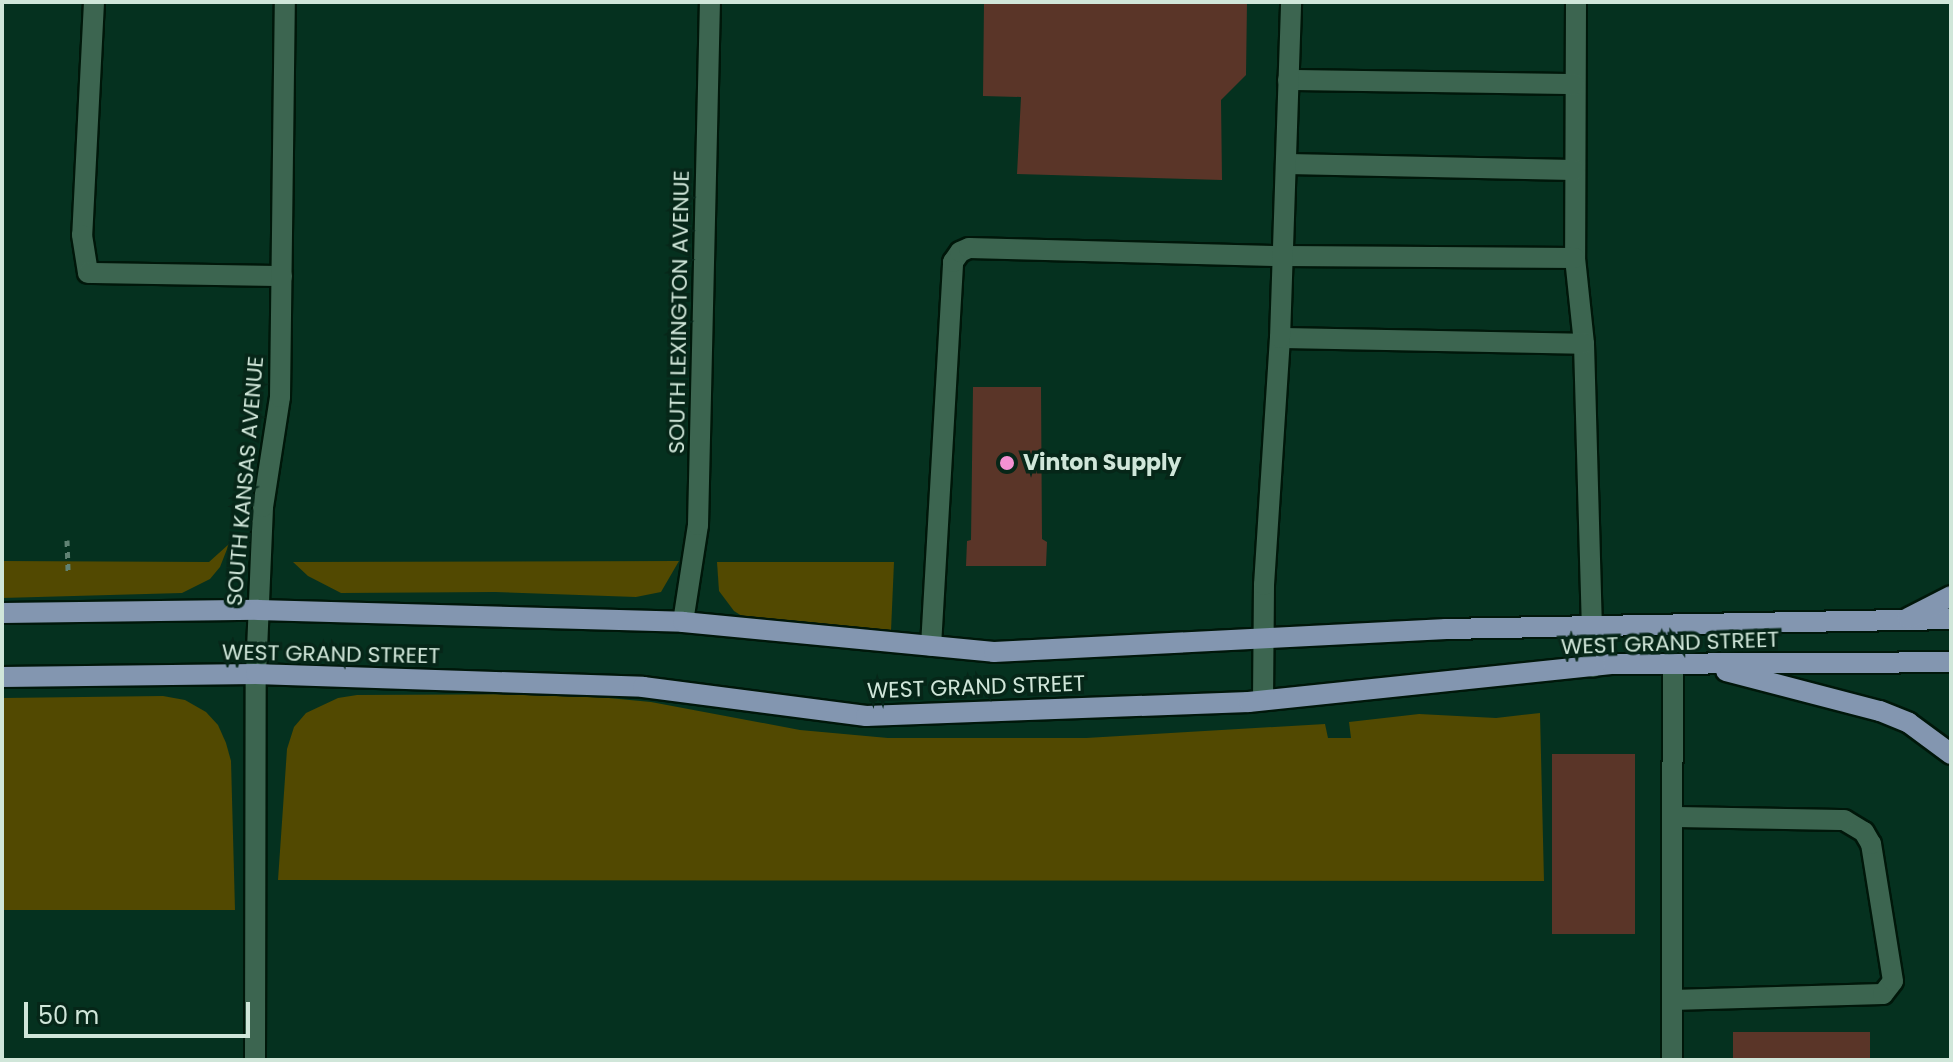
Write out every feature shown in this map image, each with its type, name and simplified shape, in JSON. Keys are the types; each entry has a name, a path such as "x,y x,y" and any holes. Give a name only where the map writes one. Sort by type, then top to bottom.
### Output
{"main road":[{"path":"1902,621 1951,596"},
{"name":"WEST GRAND STREET","path":"2,613 258,610 683,622 994,652 1591,626 1951,619"},
{"name":"WEST GRAND STREET","path":"2,677 256,674 643,687 866,716 1263,700 1593,667 1951,662"},
{"path":"1699,664 1880,711 1909,723 1951,754"}],"street":[{"path":"94,2 82,235 88,273 282,276"},
{"name":"SOUTH KANSAS AVENUE","path":"255,1060 256,674 263,507 280,397 285,2"},
{"name":"SOUTH LEXINGTON AVENUE","path":"683,622 698,525 710,2"},
{"path":"1263,700 1263,638 1280,338 1291,2"},
{"path":"1576,2 1575,258 1584,344 1593,667"},
{"path":"1288,80 1575,84"},
{"path":"1286,164 1575,170"},
{"path":"931,646 953,262 960,252 969,248 1283,256 1575,258"},
{"path":"1280,338 1584,344"},
{"path":"1672,1060 1673,664"},
{"path":"1672,1000 1883,994 1893,981 1871,844 1864,832 1844,820 1673,817"}],"path":[{"path":"67,540 68,572"}],"shaded area":[{"path":"229,544 220,567 210,579 182,593 2,598 2,561 209,562"},
{"path":"679,561 661,592 636,597 495,592 341,593 308,576 293,562"},
{"path":"717,562 894,562 891,631 861,633 745,618 734,611 719,591"},
{"path":"566,694 651,702 800,730 888,738 1086,738 1325,724 1328,738 1351,738 1349,722 1419,714 1496,718 1540,713 1544,881 278,880 287,749 294,727 306,713 338,698 357,695"},
{"path":"163,696 185,700 206,712 218,725 226,743 231,761 235,910 2,910 2,698"}],"building":[{"path":"984,2 1247,2 1246,75 1221,100 1222,180 1017,174 1021,97 983,96"},
{"name":"Vinton Supply","path":"973,387 1041,387 1042,539 1047,542 1046,566 966,566 967,541 971,540"},
{"path":"1552,754 1635,754 1635,934 1552,934"},
{"path":"1733,1032 1870,1032 1870,1060 1733,1060"}],"place":[{"name":"Vinton Supply","path":"1007,463"}]}
